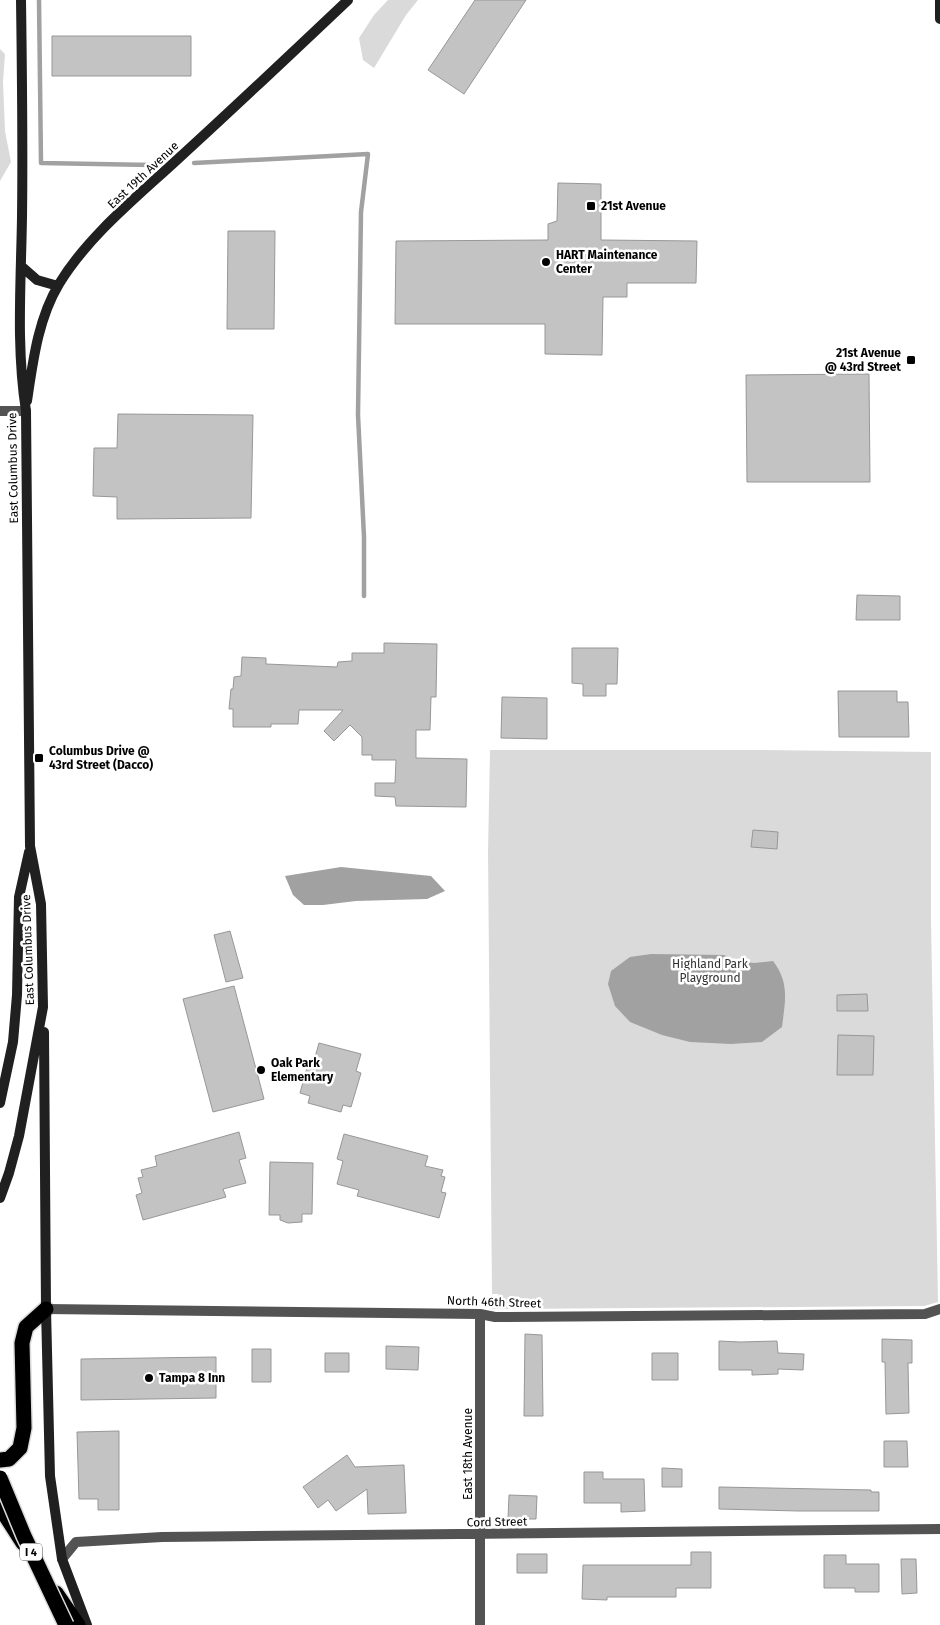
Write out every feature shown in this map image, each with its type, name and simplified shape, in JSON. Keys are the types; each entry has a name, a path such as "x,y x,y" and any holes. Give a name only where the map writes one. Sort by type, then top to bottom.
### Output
{"highway":[{"path":"0,1460 9,1459 20,1448 24,1428 22,1343 26,1327 46,1309"},
{"name":"I 4","path":"0,1478 24,1536 66,1625"},
{"path":"0,1507 78,1625"}],"main road":[{"name":"East Columbus Drive","path":"0,1198 19,1136 43,1007 41,904 30,846 26,412 21,380 19,334 21,266 21,0"},
{"name":"East 19th Avenue","path":"26,412 37,341 43,318 58,286 70,268 123,210 348,0"},
{"path":"940,0 940,19"},
{"path":"21,266 37,280 58,286"},
{"name":"East Columbus Drive","path":"0,1103 13,1042 17,996 19,897 30,846"},
{"path":"43,1007 46,1309 50,1476 62,1559 87,1625"}],"street":[{"path":"0,411 26,412"},
{"name":"North 46th Street","path":"46,1309 480,1314 495,1317 925,1314 940,1309"},
{"name":"East 18th Avenue","path":"480,1314 480,1625"},
{"name":"Cord Street","path":"62,1559 76,1542 146,1538 940,1529"}],"green space":[{"path":"388,0 418,0 406,15 374,68 363,60 359,38 374,15"},
{"path":"0,49 5,54 3,82 5,131 11,162 0,181"},
{"name":"Highland Park Playground","path":"490,750 931,752 931,919 938,1302 924,1306 496,1309 489,1308 488,1306 476,1306 476,1301 494,1300 499,1294 492,1294 488,852"}],"shaded area":[{"path":"341,867 431,876 445,891 427,899 304,905 293,895 285,876"},
{"path":"651,954 724,955 737,961 754,963 773,961 782,977 784,985 785,1001 782,1027 762,1042 731,1044 690,1042 662,1035 630,1022 615,1006 608,984 611,971 630,957"}],"building":[{"path":"475,0 526,0 464,94 428,70"},
{"path":"52,36 191,36 191,76 52,76"},
{"name":"HART Maintenance Center","path":"558,183 601,184 601,240 697,241 696,283 627,283 627,297 603,297 602,355 545,354 545,324 395,324 396,241 548,240 548,224 557,221"},
{"path":"228,231 275,231 274,329 227,329"},
{"path":"869,374 870,482 747,482 746,375"},
{"path":"118,414 253,415 251,518 117,519 117,497 93,496 94,448 117,448"},
{"path":"857,595 900,596 900,620 856,620"},
{"path":"384,643 437,644 436,697 431,697 430,730 416,730 416,758 467,759 466,807 396,806 395,797 375,796 375,783 395,783 396,760 372,760 372,755 362,755 362,737 350,725 334,741 324,731 343,710 299,710 298,724 271,724 271,727 233,727 233,709 229,709 231,689 233,689 234,677 241,676 242,657 266,658 266,664 337,667 338,662 352,661 352,653 384,653"},
{"path":"572,648 618,648 617,684 606,684 606,696 583,696 583,684 572,683"},
{"path":"838,691 897,691 897,702 908,702 909,737 839,737"},
{"path":"502,697 547,698 547,739 501,738"},
{"path":"753,830 778,832 777,849 751,847"},
{"path":"230,931 243,978 226,982 214,935"},
{"path":"234,986 264,1099 213,1112 183,999"},
{"path":"867,994 868,1011 837,1011 837,995"},
{"path":"838,1035 874,1036 873,1075 837,1075"},
{"path":"319,1043 361,1054 356,1071 361,1073 351,1107 343,1105 341,1112 308,1103 310,1096 300,1093 309,1060 314,1061"},
{"path":"239,1132 246,1158 239,1160 246,1183 223,1189 226,1197 143,1220 136,1195 142,1193 138,1178 143,1177 141,1170 157,1166 155,1156"},
{"path":"344,1134 428,1156 425,1166 443,1170 441,1176 445,1177 441,1192 446,1193 439,1218 357,1196 359,1190 337,1184 343,1161 337,1159"},
{"path":"270,1162 313,1163 312,1214 302,1214 302,1222 288,1223 280,1220 280,1215 269,1215"},
{"path":"525,1334 542,1335 543,1416 524,1416"},
{"path":"882,1339 912,1340 912,1363 908,1363 909,1413 886,1414 885,1362 882,1362"},
{"path":"719,1341 777,1341 778,1353 804,1354 803,1370 778,1369 778,1374 752,1375 752,1370 719,1370"},
{"path":"386,1346 419,1347 418,1370 386,1369"},
{"path":"252,1349 271,1349 271,1382 252,1382"},
{"path":"325,1353 349,1353 349,1372 325,1372"},
{"path":"652,1353 678,1353 678,1380 652,1380"},
{"name":"Tampa 8 Inn","path":"216,1357 216,1398 81,1400 81,1359"},
{"path":"119,1431 119,1510 98,1510 98,1499 79,1499 77,1432"},
{"path":"884,1441 907,1441 908,1467 884,1467"},
{"path":"347,1455 355,1467 404,1465 406,1513 368,1514 367,1489 336,1511 328,1500 318,1508 303,1487"},
{"path":"662,1468 682,1469 682,1487 662,1487"},
{"path":"584,1472 603,1472 603,1479 644,1479 645,1511 621,1512 621,1503 584,1503"},
{"path":"719,1487 871,1490 871,1492 879,1492 879,1511 719,1509"},
{"path":"509,1495 537,1496 536,1519 508,1519"},
{"path":"691,1552 711,1552 711,1588 676,1588 676,1597 607,1597 607,1600 582,1599 583,1565 691,1565"},
{"path":"517,1554 547,1554 547,1573 517,1573"},
{"path":"824,1555 846,1555 846,1564 879,1564 879,1592 855,1592 855,1588 824,1588"},
{"path":"901,1559 916,1559 917,1593 902,1594"}],"waterway":[{"path":"39,0 41,163 152,165"},
{"path":"194,163 368,154 361,212 358,415 364,537 364,596"}],"place":[{"name":"21st Avenue","path":"591,206"},
{"name":"HART Maintenance Center","path":"546,262"},
{"name":"21st Avenue @ 43rd Street","path":"911,360"},
{"name":"Columbus Drive @ 43rd Street (Dacco)","path":"39,758"},
{"name":"Oak Park Elementary","path":"261,1070"},
{"name":"Tampa 8 Inn","path":"149,1378"}]}
